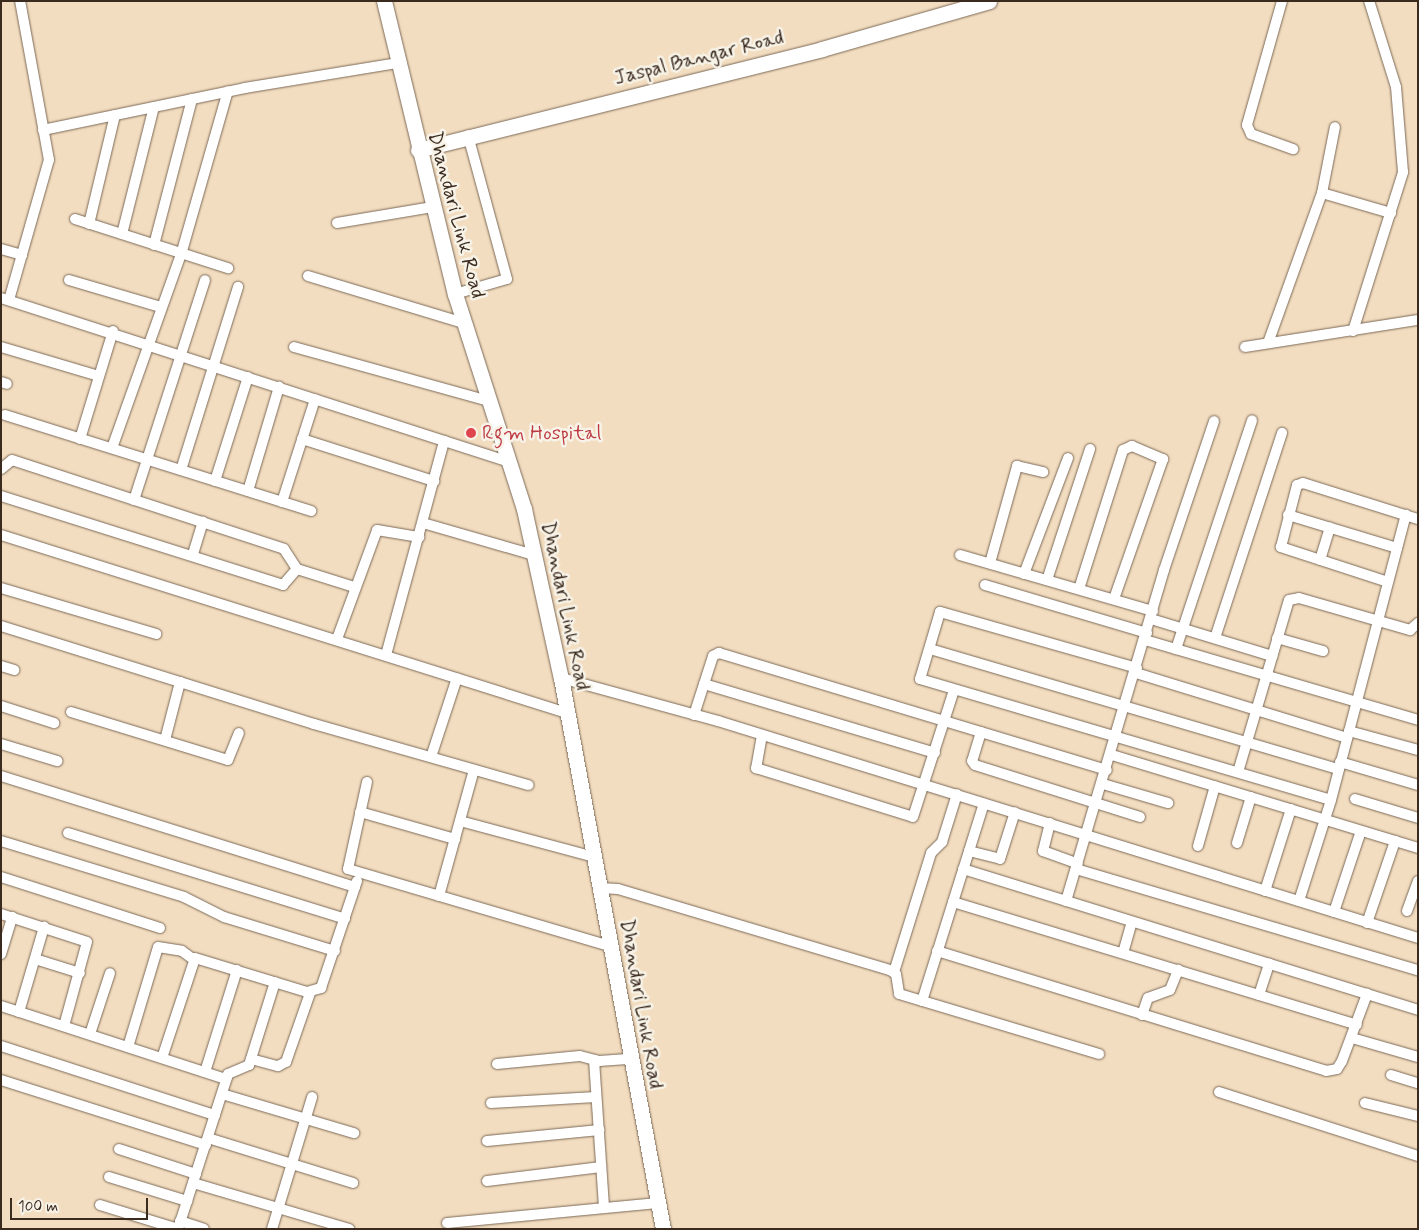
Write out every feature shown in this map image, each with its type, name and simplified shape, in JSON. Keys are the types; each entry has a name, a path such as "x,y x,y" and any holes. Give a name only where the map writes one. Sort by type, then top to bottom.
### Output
{"street":[{"path":"20,1 49,160 22,255 5,299 112,331 315,400 509,462"},
{"name":"Dhandari Link Road","path":"384,1 418,150 455,294 509,462 534,555 561,678 662,1229"},
{"name":"Jaspal Bangar Road","path":"418,150 468,135 822,49 989,1"},
{"path":"1282,1 1247,125 1251,134 1293,148"},
{"path":"1353,330 1403,172 1398,99 1369,1"},
{"path":"44,130 228,91 398,63"},
{"path":"112,448 181,253 228,91"},
{"path":"154,245 192,99"},
{"path":"122,234 154,107"},
{"path":"89,224 115,115"},
{"path":"1268,344 1322,193 1335,127"},
{"path":"455,294 507,279 468,135"},
{"path":"1322,193 1337,194 1391,213"},
{"path":"337,223 433,207"},
{"path":"74,220 228,268"},
{"path":"1,249 22,255"},
{"path":"308,276 464,323"},
{"path":"69,280 161,307"},
{"path":"134,500 205,280"},
{"path":"181,470 212,365 238,287"},
{"path":"1246,347 1418,320"},
{"path":"80,438 112,331"},
{"path":"1,347 99,376"},
{"path":"294,347 489,401"},
{"path":"215,481 248,377"},
{"path":"248,491 279,387"},
{"path":"282,502 315,400"},
{"path":"5,415 311,511"},
{"path":"1176,649 1252,420"},
{"path":"1066,901 1103,784 1152,615 1214,421"},
{"path":"1215,638 1282,433"},
{"path":"302,439 434,481"},
{"path":"386,654 444,441"},
{"path":"1079,589 1123,450 1132,446 1163,459 1114,599"},
{"path":"1047,580 1090,449"},
{"path":"1024,574 1068,458"},
{"path":"1,469 12,460 284,549 297,569 354,587"},
{"path":"990,563 1017,466 1043,472"},
{"path":"1388,582 1281,547 1288,515 1300,482 1418,519"},
{"path":"1,496 192,554 283,585 297,569"},
{"path":"1288,515 1397,548"},
{"path":"1299,901 1331,800 1406,515"},
{"path":"192,554 202,522"},
{"path":"423,523 534,555"},
{"path":"1320,560 1330,528"},
{"path":"337,639 354,587 377,530 419,537"},
{"path":"1,535 386,654 567,713"},
{"path":"960,555 1114,599 1182,628 1272,656"},
{"path":"985,585 1146,636 1176,649 1266,678 1418,720"},
{"path":"1,588 156,634"},
{"path":"1238,772 1287,604 1293,598 1410,630 1418,623"},
{"path":"1331,800 920,679 940,612 1136,671 1256,710 1418,750"},
{"path":"1,626 180,682 528,785"},
{"path":"1277,638 1323,652"},
{"path":"930,649 1126,704 1247,742 1418,785"},
{"path":"694,714 704,684 719,653 1107,770"},
{"path":"1,666 14,670"},
{"path":"431,757 458,678"},
{"path":"561,678 694,714 925,784 1418,938"},
{"path":"165,740 180,682"},
{"path":"704,684 935,753"},
{"path":"762,735 756,768 913,817 954,690"},
{"path":"1,706 54,723"},
{"path":"71,712 228,760 239,733"},
{"path":"981,732 972,761 975,765 1140,817"},
{"path":"1,744 57,761"},
{"path":"1112,754 1418,848"},
{"path":"439,896 474,770"},
{"path":"1,776 355,887"},
{"path":"368,782 346,866 360,873 610,946"},
{"path":"1103,784 1168,803"},
{"path":"1198,846 1215,786"},
{"path":"956,794 942,842 931,853 894,972 897,992 1099,1054"},
{"path":"1237,843 1251,797"},
{"path":"1355,799 1418,818"},
{"path":"922,1000 984,803"},
{"path":"1265,891 1291,809"},
{"path":"360,812 455,839"},
{"path":"969,851 1000,859 1015,812"},
{"path":"460,821 594,856"},
{"path":"1050,823 1043,851 1077,866 1418,970"},
{"path":"1334,912 1361,831"},
{"path":"68,833 345,919"},
{"path":"1,841 184,896 224,917 335,951"},
{"path":"1368,922 1395,842"},
{"path":"963,869 1418,1010"},
{"path":"251,1059 278,1066 286,1062 310,992 325,983 360,873"},
{"path":"1,877 160,928"},
{"path":"1407,911 1418,882"},
{"path":"600,888 618,889 894,972"},
{"path":"953,902 1357,1024"},
{"path":"1,914 87,942 64,1026"},
{"path":"1,954 12,917"},
{"path":"1123,953 1132,922"},
{"path":"19,1012 44,927"},
{"path":"128,1047 158,947 182,950 193,959 310,992"},
{"path":"937,951 1326,1070 1337,1069 1352,1038 1367,994"},
{"path":"35,959 80,973"},
{"path":"162,1058 193,959"},
{"path":"1259,995 1269,964"},
{"path":"205,1072 237,970"},
{"path":"1142,1015 1148,998 1170,990 1178,970"},
{"path":"90,1034 110,973"},
{"path":"100,1205 178,1229 226,1079 231,1069 245,1067 251,1059 276,982"},
{"path":"1,1006 226,1079"},
{"path":"1352,1038 1418,1057"},
{"path":"1,1046 215,1115"},
{"path":"497,1064 580,1056 594,1060 631,1059"},
{"path":"594,1060 604,1208"},
{"path":"1391,1075 1418,1083"},
{"path":"1,1080 353,1183"},
{"path":"1219,1092 1418,1156"},
{"path":"222,1094 354,1133"},
{"path":"272,1229 312,1097"},
{"path":"491,1103 596,1097"},
{"path":"1366,1103 1418,1116"},
{"path":"487,1140 599,1130"},
{"path":"119,1149 279,1208 349,1229"},
{"path":"487,1181 601,1167"},
{"path":"109,1177 187,1201"},
{"path":"446,1222 658,1202"},
{"path":"180,1221 204,1229"}],"place":[{"name":"Rgm Hospital","path":"471,433"}]}
